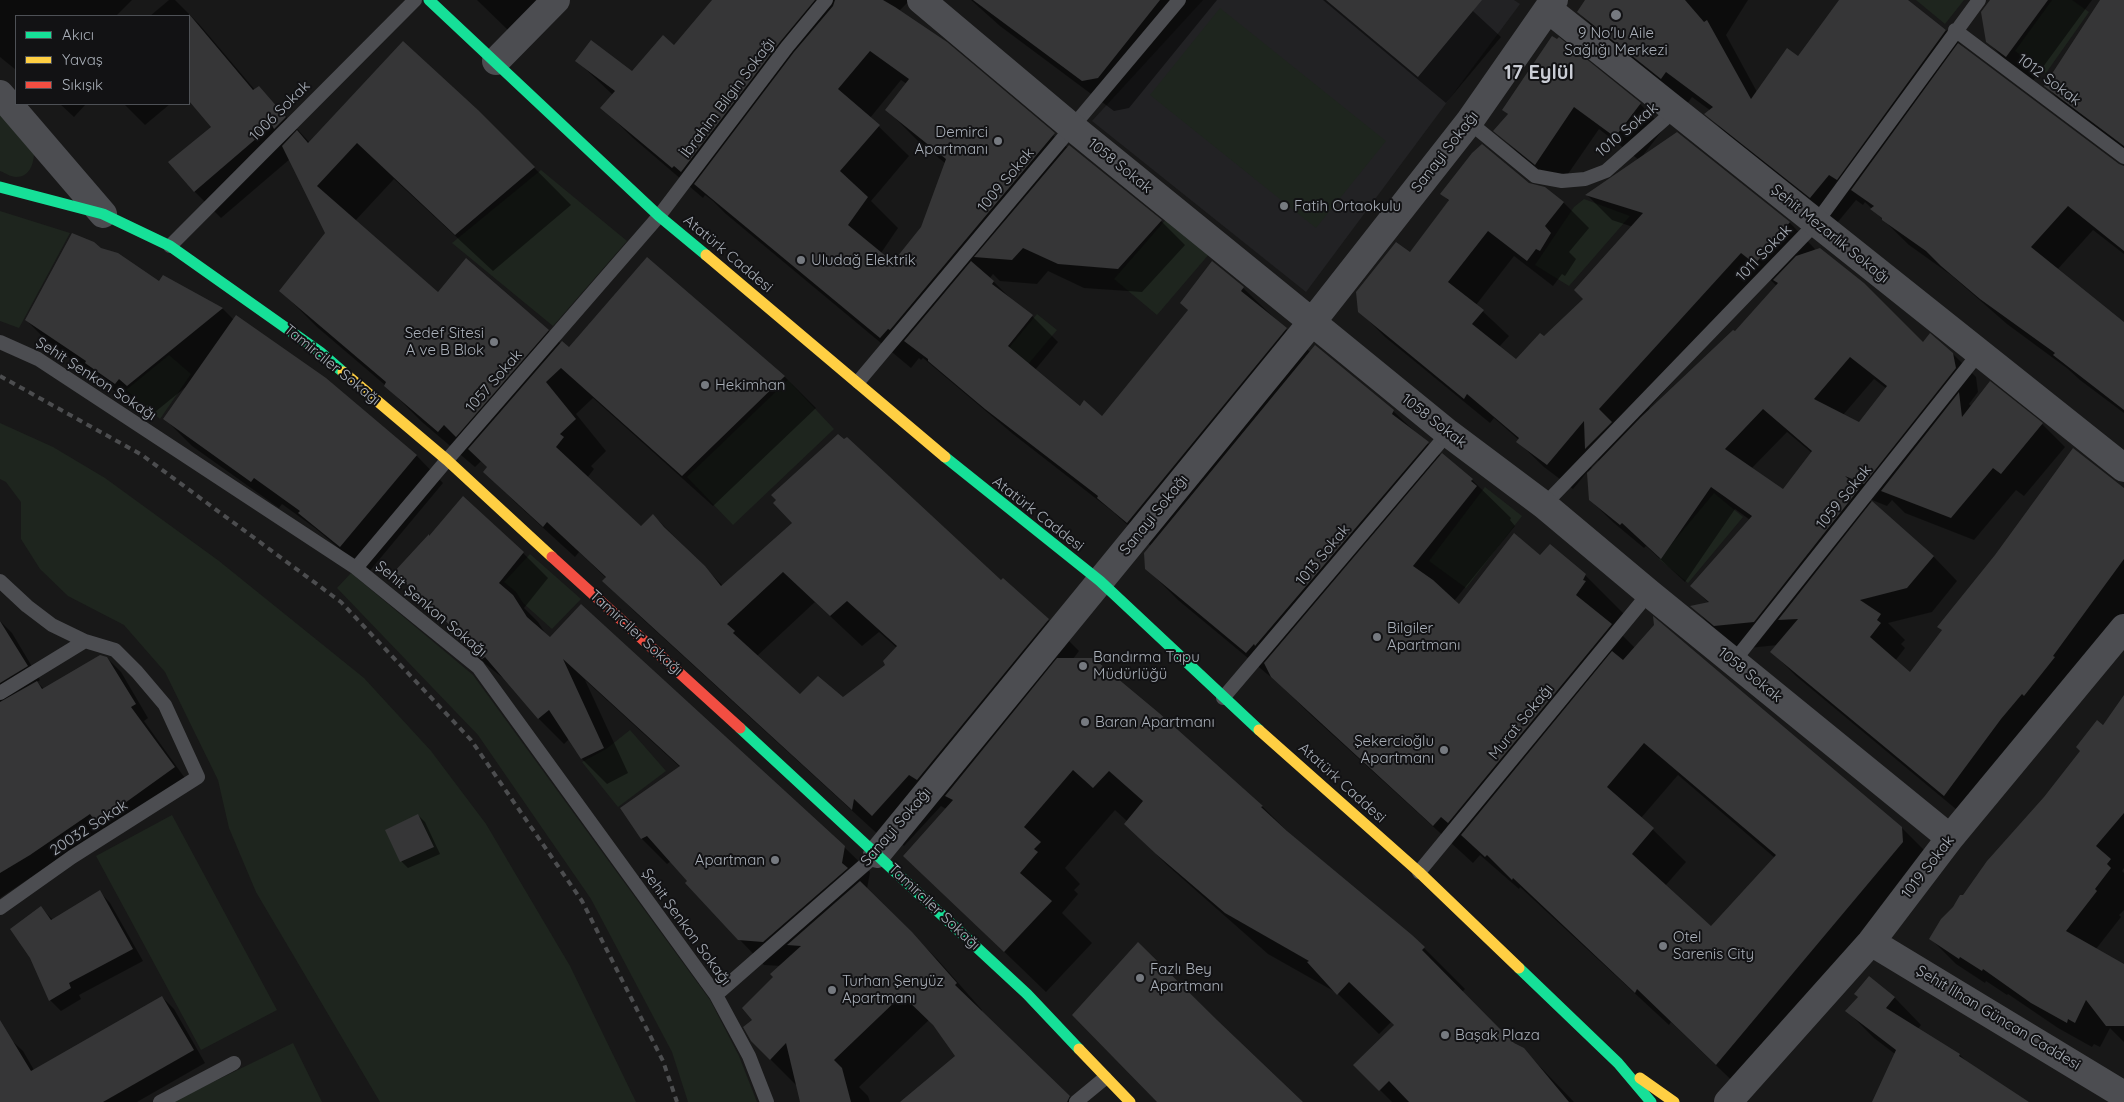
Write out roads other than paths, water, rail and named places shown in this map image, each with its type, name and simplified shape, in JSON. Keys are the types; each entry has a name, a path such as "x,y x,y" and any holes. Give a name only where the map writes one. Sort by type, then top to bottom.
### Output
{"main road":[{"name":"Atatürk Caddesi","path":"429,0 659,216 858,382 974,482 1100,581 1223,698 1419,872 1618,1063 1651,1102"},
{"name":"Tamirciler Sokağı","path":"0,187 103,214 170,246 320,352 447,460 877,854 1027,994 1105,1078 1130,1102"},
{"name":"Atatürk Caddesi","path":"1618,1063 1674,1102"}],"street":[{"path":"496,61 556,0"},
{"name":"1058 Sokak","path":"921,0 1072,127 1448,433 1544,505 1950,838"},
{"name":"Şehit Mezarlık Sokağı","path":"1546,3 1675,110 2124,468"},
{"name":"Sanayi Sokağı","path":"877,854 1312,322 1469,122 1546,3"},
{"name":"Tamirciler Sokağı","path":"0,94 103,214"},
{"name":"1019 Sokak","path":"1728,1102 1872,942 1950,838 2124,628"},
{"name":"Şehit İlhan Güncan Caddesi","path":"1872,942 2124,1095"}],"lane":[{"name":"1006 Sokak","path":"170,246 415,0"},
{"name":"İbrahim Bilgin Sokağı","path":"659,216 786,47 826,0"},
{"name":"1009 Sokak","path":"858,382 1180,0"},
{"name":"1011 Sokak","path":"1544,505 1816,222 1955,30 1979,0"},
{"name":"1012 Sokak","path":"1955,30 2124,157"},
{"name":"1010 Sokak","path":"1469,122 1535,176 1562,181 1585,180 1606,171 1675,110"},
{"name":"1057 Sokak","path":"356,568 659,216"},
{"name":"Şehit Şenkon Sokağı","path":"0,342 38,359 356,568 478,667 716,995 749,1056 767,1102"},
{"name":"1059 Sokak","path":"1734,661 1979,353"},
{"name":"1013 Sokak","path":"1223,698 1448,433"},
{"path":"0,582 26,606 52,625 84,640"},
{"name":"Murat Sokağı","path":"1419,872 1649,593"},
{"path":"0,693 84,640"},
{"name":"20032 Sokak","path":"0,908 72,857 198,777 165,705 115,650 84,640"},
{"name":"Sanayi Sokağı","path":"716,995 877,854"},
{"path":"160,1102 234,1063"},
{"path":"1076,1102 1105,1078"}],"railway":[{"path":"0,376 142,455 341,602 471,740 582,901 663,1061 677,1102"}],"place":[{"name":"9 No'lu Aile Sağlığı Merkezi","path":"1616,15"},
{"name":"Demirci Apartmanı","path":"998,141"},
{"name":"Fatih Ortaokulu","path":"1284,206"},
{"name":"Uludağ Elektrik","path":"801,260"},
{"name":"Sedef Sitesi A ve B Blok","path":"494,342"},
{"name":"Hekimhan","path":"705,385"},
{"name":"Bilgiler Apartmanı","path":"1377,637"},
{"name":"Bandırma Tapu Müdürlüğü","path":"1083,666"},
{"name":"Baran Apartmanı","path":"1085,722"},
{"name":"Şekercioğlu Apartmanı","path":"1444,750"},
{"name":"Apartman","path":"775,860"},
{"name":"Otel Sarenis City","path":"1663,946"},
{"name":"Fazlı Bey Apartmanı","path":"1140,978"},
{"name":"Turhan Şenyüz Apartmanı","path":"832,990"},
{"name":"Başak Plaza","path":"1445,1035"}],"district":[{"name":"17 Eylül","path":"1539,73"}]}
